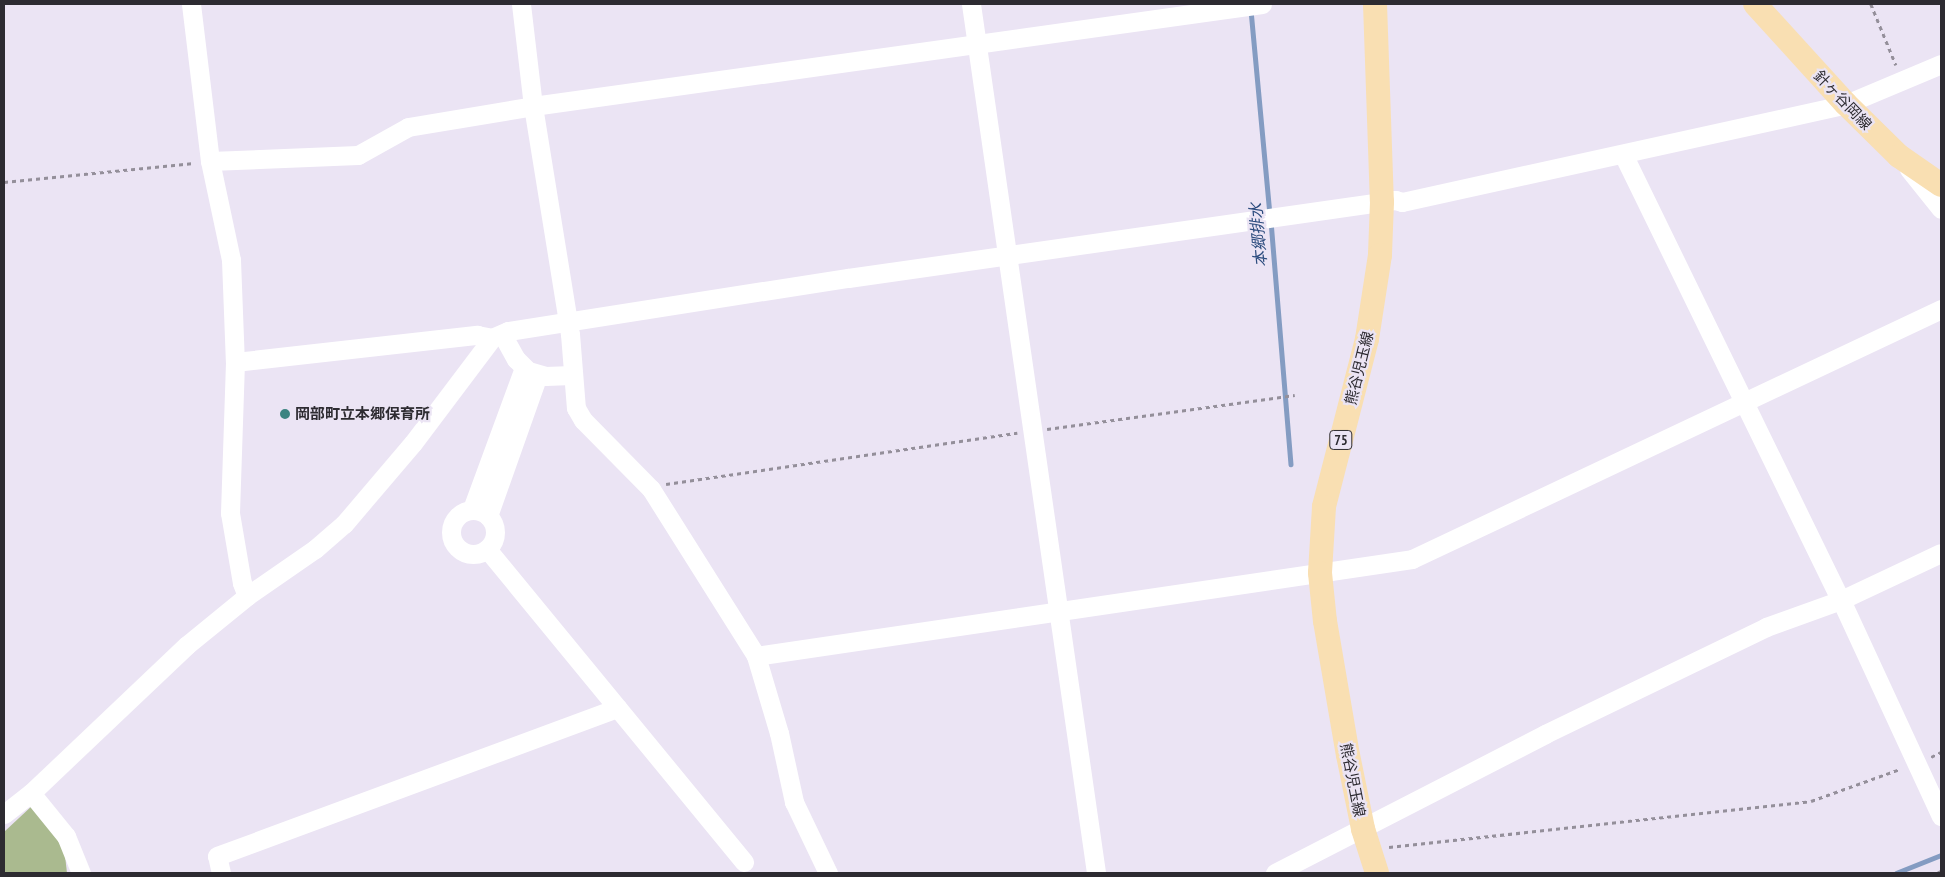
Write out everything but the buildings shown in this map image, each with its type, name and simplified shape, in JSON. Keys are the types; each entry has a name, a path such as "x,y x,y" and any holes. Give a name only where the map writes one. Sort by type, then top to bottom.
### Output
{"main road":[{"name":"熊谷児玉線","path":"1375,4 1382,202 1376,291 1367,338 1324,507 1320,573 1326,631 1366,839 1377,873"},
{"name":"針ヶ谷岡線","path":"1755,4 1846,104 1899,156 1941,184"}],"street":[{"path":"191,4 210,161 231,260 236,362 230,513 242,583 247,596"},
{"path":"521,4 533,106 568,322 576,408 583,420 651,489 756,656 779,733 794,802 828,873"},
{"path":"971,4 1009,256 1096,873"},
{"path":"210,161 358,155 408,126 533,106 1262,4"},
{"path":"236,362 477,335 497,336 568,322 1009,256 1395,200 1402,202 1846,104 1941,64"},
{"path":"1624,154 1841,600 1941,816"},
{"path":"1899,156 1941,209"},
{"path":"756,656 1060,612 1423,556 1941,308"},
{"path":"497,336 530,371 572,375"},
{"path":"4,814 31,793 146,682 247,596 315,549 344,524 413,443 497,336"},
{"path":"480,512 530,371"},
{"path":"480,512 493,522 494,536 487,549 467,554 452,540 451,525 455,518 480,512"},
{"path":"487,549 744,862"},
{"path":"1275,873 1366,839 1545,734 1757,631 1841,600 1941,553"},
{"path":"221,873 217,856 617,708"},
{"path":"31,793 66,836 81,873"}],"path":[{"path":"1871,4 1903,80"},
{"path":"4,182 210,161"},
{"path":"651,489 667,484 1034,430 1295,395"},
{"path":"1366,839 1811,801 1916,763"},
{"path":"1937,873 1941,871"}],"green space":[{"path":"34,804 64,847 67,873 4,873 4,832"}],"waterway":[{"name":"本郷排水","path":"1251,10 1270,214"},
{"name":"本郷排水","path":"1271,221 1291,464"},
{"path":"1896,873 1941,855"}],"place":[{"name":"岡部町立本郷保育所","path":"285,414"}]}
